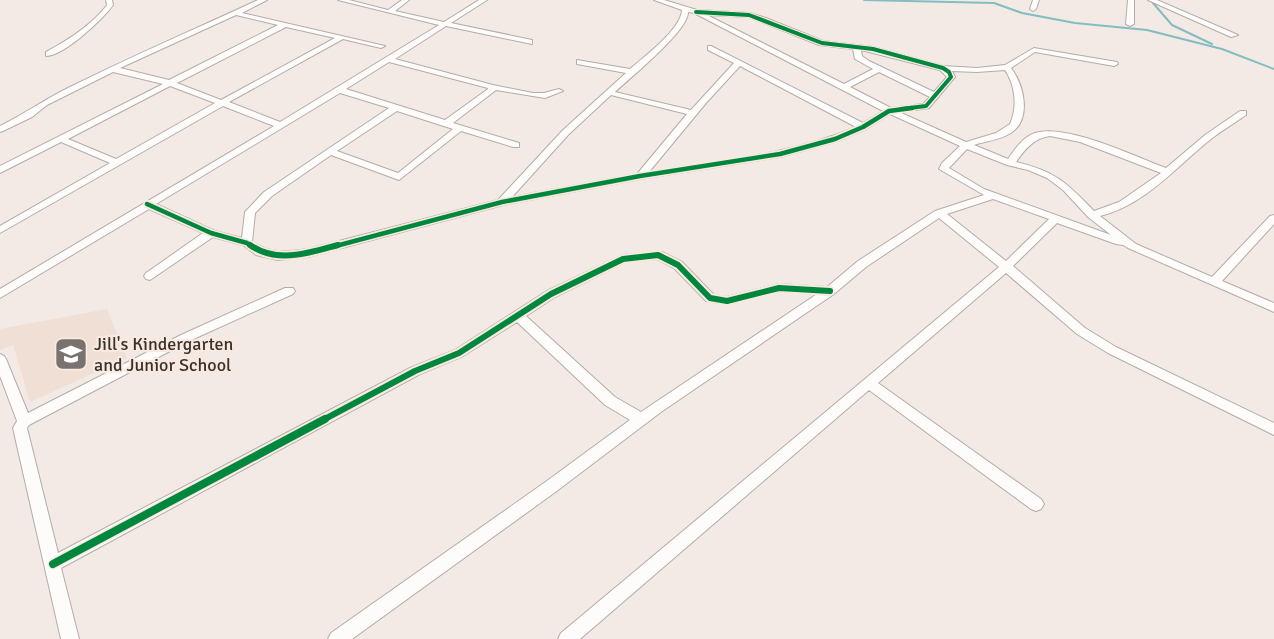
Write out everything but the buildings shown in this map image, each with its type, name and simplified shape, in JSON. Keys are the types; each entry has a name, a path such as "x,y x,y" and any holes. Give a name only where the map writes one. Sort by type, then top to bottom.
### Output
{"street":[{"path":"49,54 62,47 102,15 110,5 109,0"},
{"path":"0,129 29,115 44,103 112,69 264,0"},
{"path":"341,0 529,42"},
{"path":"389,12 406,0"},
{"path":"0,294 484,0"},
{"path":"657,0 696,12 889,111 1010,163 1050,176 1066,188 1092,215 1132,246"},
{"path":"1033,9 1036,0"},
{"path":"1130,24 1131,0"},
{"path":"1151,0 1234,35"},
{"path":"502,202 566,132 611,93 680,26 686,17 685,9"},
{"path":"696,12 749,15 764,19 814,41 857,46 943,68 977,70 1007,66 1030,52 1040,50 1114,64"},
{"path":"234,13 381,46"},
{"path":"0,170 286,24"},
{"path":"0,230 342,37"},
{"path":"857,46 858,57 877,70 935,96"},
{"path":"711,48 863,127"},
{"path":"387,59 492,87 545,96 559,91"},
{"path":"580,62 633,72"},
{"path":"640,176 739,63"},
{"path":"1007,66 1018,86 1015,123 1010,129 997,135 966,145 945,165 944,169 970,186 1132,246 1274,308"},
{"path":"147,204 212,233 247,243 260,252 278,256 308,253 502,202 640,176 780,154 835,139 863,127 889,111 926,106 951,77 949,72 943,68"},
{"path":"112,69 170,83 280,125"},
{"path":"844,87 877,70"},
{"path":"446,124 492,90 492,87"},
{"path":"339,90 516,145"},
{"path":"611,93 693,113"},
{"path":"247,243 250,212 268,194 395,108"},
{"path":"1092,215 1108,213 1168,172 1209,137 1243,113"},
{"path":"330,152 399,177 460,128"},
{"path":"1010,163 1018,151 1038,135 1048,133 1087,142 1168,172"},
{"path":"61,139 117,163"},
{"path":"337,639 641,419 830,291 862,264 939,213 992,195"},
{"path":"939,213 1081,331 1112,350 1274,429"},
{"path":"567,639 1006,267 1056,218"},
{"path":"1214,282 1274,218"},
{"path":"150,276 212,233"},
{"path":"52,564 415,371 459,353 551,294 623,259 658,255 678,265 710,298 727,301 779,288 830,291"},
{"path":"70,639 20,429 24,421 185,338 289,291"},
{"path":"518,316 610,401 641,419"},
{"path":"0,358 24,421"},
{"path":"869,383 1036,504"}],"shaded area":[{"name":"Jill's Kindergarten and Junior School","path":"107,309 127,358 30,402 13,345 0,350 0,329"}],"waterway":[{"path":"864,0 994,3 1022,13 1075,23 1147,30 1222,49 1274,69"},
{"path":"1153,3 1172,25 1212,44"}],"cycle path":[{"path":"147,204 211,233 247,243 260,252 278,256 308,253 502,202 640,176 780,154 835,139 863,127 889,111 926,106 951,77 949,72 943,68 873,49 822,43 749,15 696,12"},
{"path":"53,564 415,371 459,353 551,294 623,259 658,255 678,265 710,298 727,301 779,288 830,291"}],"place":[{"name":"Jill's Kindergarten and Junior School","path":"71,354"}]}
